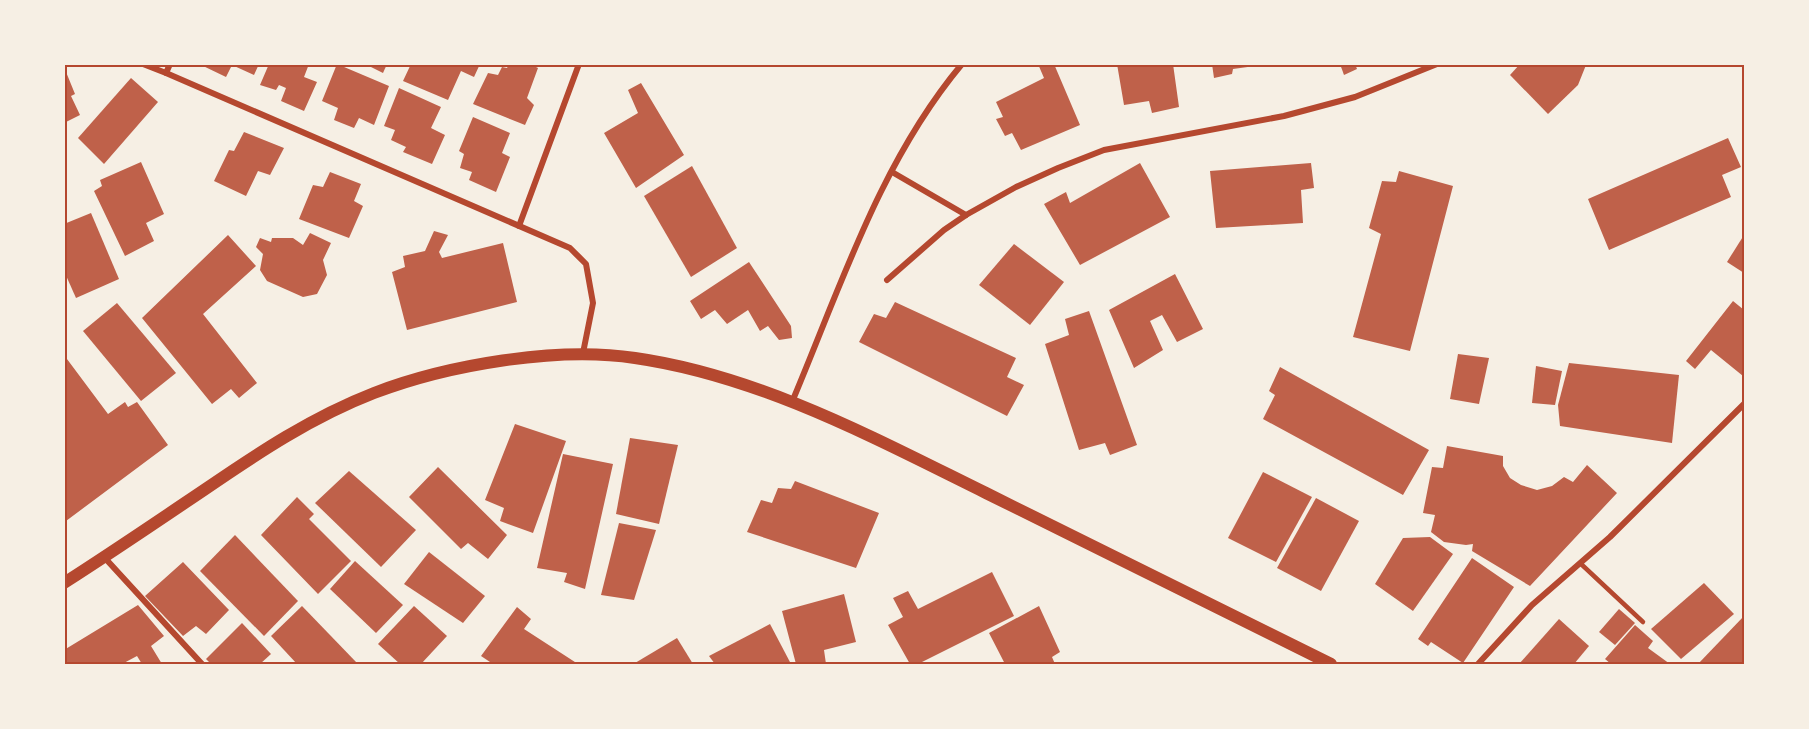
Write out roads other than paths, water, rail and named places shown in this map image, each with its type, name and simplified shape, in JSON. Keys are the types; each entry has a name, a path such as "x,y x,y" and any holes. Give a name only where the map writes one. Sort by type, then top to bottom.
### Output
{"main road":[{"path":"64,583 263,449 317,418 374,393 443,371 584,353 633,357 675,365 759,389 792,402 948,474 1331,664"}],"street":[{"path":"143,64 570,248 586,264 593,303 584,353"},
{"path":"166,73 170,64"},
{"path":"519,226 579,64"},
{"path":"792,402 867,219 917,128 962,64"},
{"path":"887,280 944,230 966,215 1016,187 1058,168 1104,150 1284,116 1355,97 1437,64"},
{"path":"892,172 966,215"},
{"path":"1478,664 1532,604 1610,537 1744,404"},
{"path":"104,557 202,664"}],"lane":[{"path":"1580,563 1642,622"}]}
